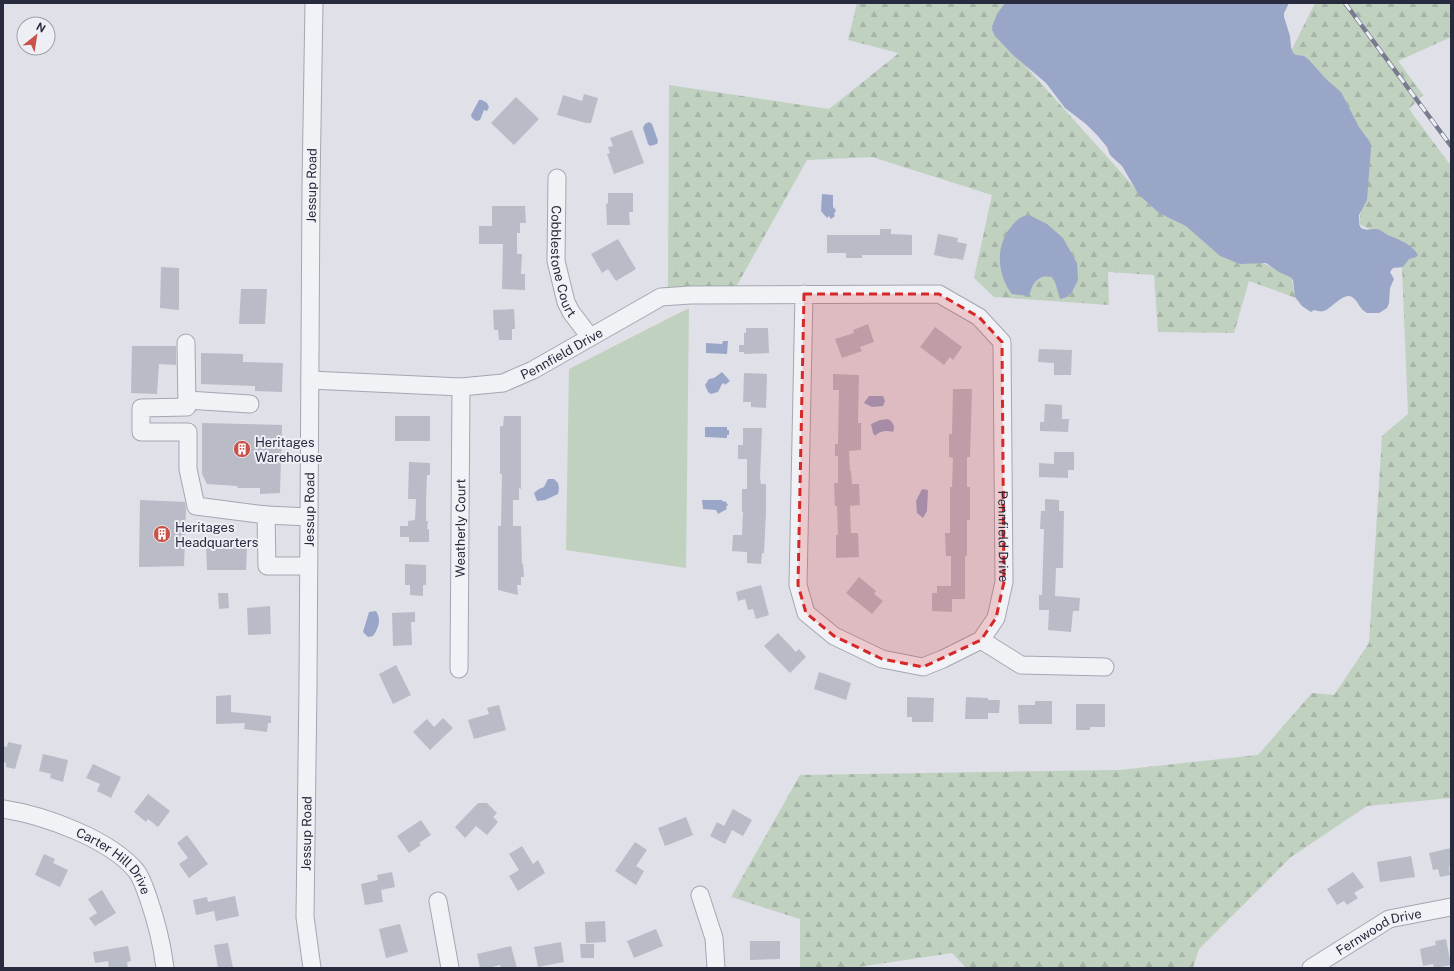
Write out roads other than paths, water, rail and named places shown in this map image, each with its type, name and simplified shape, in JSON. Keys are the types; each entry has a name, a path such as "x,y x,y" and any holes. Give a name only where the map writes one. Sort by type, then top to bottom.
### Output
{"street":[{"name":"Jessup Road","path":"312,968 305,917 314,3"},
{"name":"Cobblestone Court","path":"557,178 556,261 566,302 571,312 590,337"},
{"path":"804,294 798,585 806,613 834,636 882,659 923,667 981,640 1021,665 1105,667"},
{"name":"Pennfield Drive","path":"310,380 461,387 503,383 533,370 661,297 690,295 939,294 979,317 1002,342 1004,582 996,618 981,640"},
{"path":"186,343 188,469 196,506 266,515 308,517"},
{"name":"Weatherly Court","path":"459,669 461,387"},
{"path":"188,432 141,432 141,408 187,403 250,404"},
{"path":"266,515 267,566 308,566"},
{"name":"Carter Hill Drive","path":"3,809 25,812 56,822 100,843 127,861 138,872 155,918 160,933 165,968"},
{"path":"700,896 714,938 716,968"},
{"path":"438,901 450,968"},
{"name":"Fernwood Drive","path":"1311,968 1389,919 1451,907"}],"water":[{"path":"1005,3 1289,3 1284,13 1284,17 1290,36 1293,53 1304,56 1309,60 1327,80 1341,92 1359,127 1370,142 1371,148 1367,200 1359,215 1359,224 1361,228 1367,230 1380,230 1410,246 1418,255 1409,259 1403,267 1393,268 1390,272 1394,279 1390,288 1389,303 1387,308 1379,313 1367,313 1354,298 1349,296 1341,299 1327,310 1314,310 1311,312 1302,306 1295,297 1293,280 1290,277 1279,272 1266,263 1240,264 1220,256 1186,226 1159,213 1139,195 1122,166 1110,155 1107,147 1097,135 1086,124 1065,108 1046,83 1013,55 995,36 992,30 993,24 997,14"},
{"path":"479,100 487,103 489,107 487,111 484,110 480,120 476,121 471,115"},
{"path":"649,122 652,124 658,141 657,144 650,146 643,128 645,124"},
{"path":"822,194 833,195 833,207 836,210 834,214 835,216 831,219 829,216 827,218 821,211"},
{"path":"1029,215 1047,224 1063,238 1077,263 1078,280 1072,292 1067,297 1060,299 1055,282 1051,276 1042,277 1036,281 1029,296 1012,294 1003,278 1000,260 1002,243 1015,222 1021,217"},
{"path":"723,341 728,341 727,354 706,353 706,343 722,344"},
{"path":"722,372 730,381 725,385 724,383 722,384 718,392 711,394 708,392 705,385 709,379 714,378"},
{"path":"869,396 883,396 885,401 883,406 872,407 864,403"},
{"path":"888,419 894,425 893,432 883,431 875,436 871,424 880,420"},
{"path":"705,427 727,427 727,430 729,430 729,435 727,435 727,438 705,437"},
{"path":"548,479 554,479 558,483 558,494 545,500 537,501 534,493 544,487"},
{"path":"922,489 928,490 927,511 923,518 917,513 916,501"},
{"path":"702,500 725,501 728,505 726,507 727,509 718,514 716,510 703,509"},
{"path":"376,611 379,618 378,627 373,636 368,637 363,632 369,612"}],"railway":[{"path":"1345,3 1451,146"}],"place":[{"name":"Heritages Warehouse","path":"242,449"},
{"name":"Heritages Headquarters","path":"162,534"}]}
